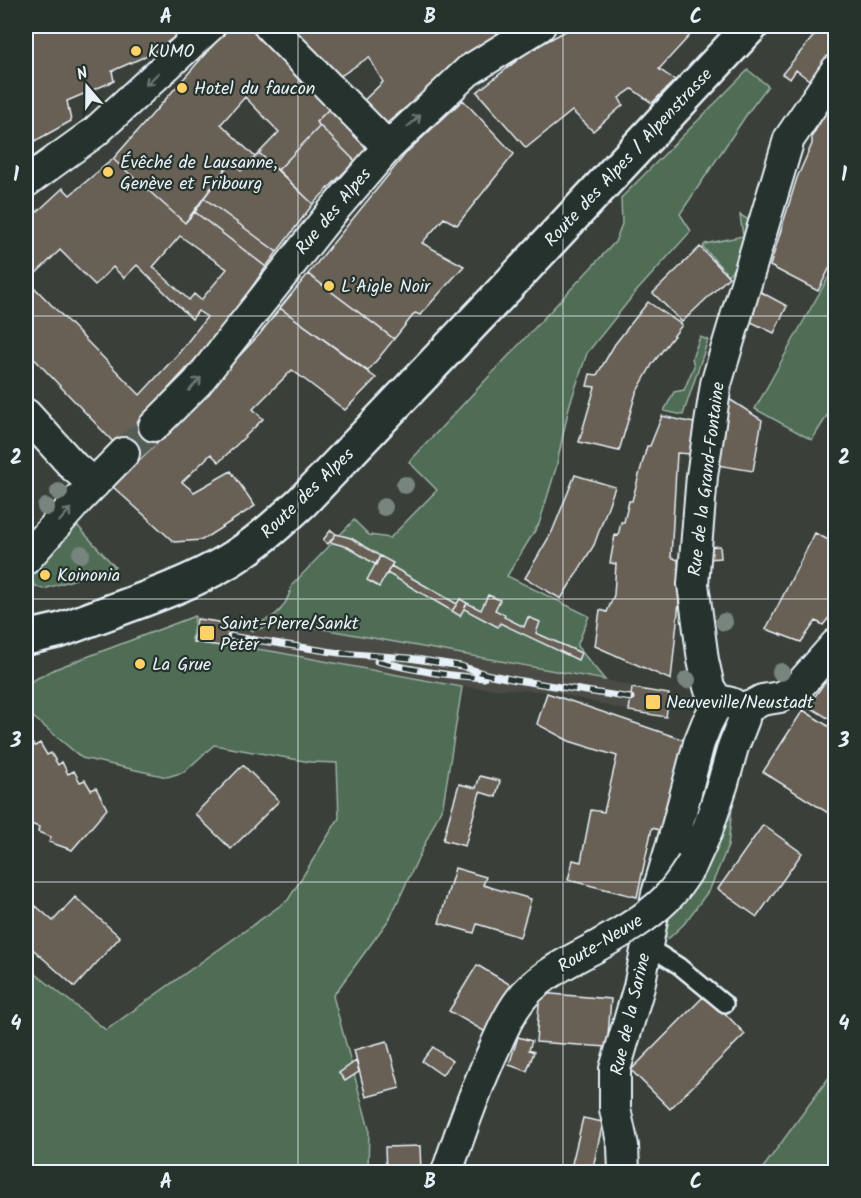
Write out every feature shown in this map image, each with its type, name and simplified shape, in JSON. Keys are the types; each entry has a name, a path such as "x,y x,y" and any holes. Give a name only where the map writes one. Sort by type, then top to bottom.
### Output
{"main road":[{"name":"Route des Alpes / Alpenstrasse","path":"506,288 751,26"},
{"name":"Route des Alpes","path":"26,638 80,623 200,576 232,559 302,502 506,288"}],"street":[{"path":"26,182 95,132 210,26"},
{"path":"269,26 388,147"},
{"name":"Rue des Alpes","path":"154,426 197,383 332,212 401,133 468,71 540,26"},
{"name":"Rue de la Grand-Fontaine","path":"732,705 714,695 706,678 693,584 702,476 716,384 789,140 836,70"},
{"path":"26,414 74,467 94,484"},
{"path":"26,559 124,453"},
{"path":"732,705 780,697 798,687 836,644"},
{"name":"Route-Neuve","path":"447,1173 471,1101 508,1019 525,994 562,965 627,929 667,898 692,864 707,831 744,719 732,705"},
{"name":"Rue de la Sarine","path":"619,1168 623,1146 615,1109 615,1069 639,987 657,894 699,743 707,723 732,705"}],"lane":[{"path":"646,945 679,966 725,1004"}],"shaded area":[{"path":"195,616 245,626 252,631 284,622 605,680 669,694 666,717 629,711 554,692 462,687 276,652 192,639"}],"green space":[{"path":"748,70 768,86 680,214 691,231 635,293 587,353 569,407 556,468 539,524 507,576 589,616 577,646 605,680 284,622 252,631 245,626 263,621 276,614 286,603 292,585 354,520 369,535 390,538 437,490 409,462 615,242 622,224 621,198"},
{"path":"740,215 749,220 747,234 739,257 728,275 703,247 705,244 743,236"},
{"path":"835,266 835,403 812,440 755,409"},
{"path":"700,337 708,340 683,415 664,411 674,392 684,390 694,366 692,358"},
{"path":"75,523 115,567 44,589 36,586 32,579 33,568"},
{"path":"195,616 192,639 276,652 462,687 443,805 390,918 333,996 369,1129 368,1172 26,1172 26,966 106,1030 288,900 339,818 337,763 310,762 214,745 184,772 167,777 82,758 26,711 26,684 55,669"},
{"path":"734,789 728,846 710,889 684,924 668,939 655,925 680,906 700,878"},
{"path":"835,1069 835,1172 760,1172"}],"building":[{"path":"26,26 35,26 36,30 57,26 189,26 153,53 112,71 114,81 67,101 71,121 26,146"},
{"path":"230,26 253,26 334,104 316,122 320,126 278,170 259,153 279,132 245,97 221,124 255,157 241,171 231,161 185,223 113,159"},
{"path":"279,26 516,26 458,64 381,128 358,106 383,82 369,57 333,81"},
{"path":"575,26 684,26 692,33 659,69 675,80 652,103 632,89 619,98 623,105 593,131 572,111 526,148 477,92 529,51"},
{"path":"822,26 836,26 836,53 813,83 796,70 790,79 782,74"},
{"path":"836,95 836,255 818,291 770,266 797,178 812,144 812,136"},
{"path":"463,100 514,154 457,225 444,218 422,243 464,266 420,315 415,313 394,339 308,274 407,152"},
{"path":"334,104 373,143 355,161 316,122"},
{"path":"320,126 355,161 313,204 278,170"},
{"path":"259,153 313,204 277,252 204,198 231,161 241,171"},
{"path":"113,159 185,223 195,212 266,267 220,332 115,444 26,350 26,211 31,206 37,212 63,188 70,195","holes":["180,236 227,269 201,300 194,294 189,300 153,267","60,250 95,285 113,267 124,278 137,265 192,319 198,311 207,317 178,354 140,395 28,281"]},
{"path":"204,198 277,252 266,267 195,212"},
{"path":"700,247 729,277 682,322 653,293"},
{"path":"308,274 394,339 368,371 280,308"},
{"path":"759,291 787,306 774,333 745,319"},
{"path":"648,302 682,325 653,363 636,393 619,451 579,442 595,387 587,386 590,374 597,375 615,344"},
{"path":"280,308 376,378 345,410 292,370 253,409 263,419 219,462 211,454 182,482 194,492 231,471 255,506 202,540 174,542 112,486 164,436 259,335"},
{"path":"729,399 762,420 753,471 717,465"},
{"path":"144,415 164,436 134,465 115,444"},
{"path":"662,416 694,423 692,454 677,453 671,557 678,560 680,592 671,680 595,646 600,610 607,612 614,595 616,564 610,563 615,535 618,536 621,522 624,522 647,446 650,446"},
{"path":"575,475 615,487 594,545 561,599 525,578 552,532"},
{"path":"331,530 336,534 328,544 323,540"},
{"path":"815,533 836,544 836,609 823,625 816,621 801,642 766,629"},
{"path":"336,534 351,538 380,556 376,565 348,547 330,542"},
{"path":"720,546 721,558 707,559 706,547"},
{"path":"380,556 393,563 379,587 367,580"},
{"path":"391,566 457,604 452,611 387,573"},
{"path":"488,595 500,600 495,610 505,615 504,617 524,627 528,617 540,622 536,633 581,653 578,660 500,623 498,627 464,609 467,603 481,610"},
{"path":"460,599 467,603 460,616 452,611"},
{"path":"197,619 232,624 228,647 193,642"},
{"path":"825,682 836,688 836,723 808,706"},
{"path":"632,688 669,694 666,717 629,711"},
{"path":"547,693 687,741 666,832 652,828 637,897 568,880 573,860 581,862 591,810 604,812 617,756 569,741 537,724"},
{"path":"803,710 836,731 836,818 763,772"},
{"path":"26,738 35,746 40,743 47,755 51,753 58,765 62,762 68,774 74,771 80,782 85,780 91,790 96,788 107,809 72,850 49,842 51,837 38,832 39,827 28,823 29,818 26,817"},
{"path":"243,765 279,801 231,849 195,814"},
{"path":"480,776 500,781 496,797 480,792 465,846 443,840 459,784 476,788"},
{"path":"763,825 802,853 757,917 718,889"},
{"path":"455,868 486,877 483,885 531,899 520,937 477,924 474,933 439,923"},
{"path":"75,897 120,937 75,987 26,943 26,918 36,906 53,921"},
{"path":"477,965 516,988 489,1034 449,1011"},
{"path":"540,993 611,999 607,1047 536,1042"},
{"path":"706,994 745,1034 670,1109 631,1070"},
{"path":"518,1037 532,1041 529,1050 534,1052 527,1071 509,1065"},
{"path":"387,1041 400,1088 366,1097 354,1050"},
{"path":"433,1047 452,1061 442,1075 422,1061"},
{"path":"356,1061 359,1072 345,1081 339,1073"},
{"path":"583,1118 603,1122 592,1172 570,1172"},
{"path":"420,1146 421,1172 386,1172 385,1147"}],"tunnel":[{"path":"124,453 154,426"}],"railway":[{"path":"230,636 339,653 409,658 461,666 516,680 631,698"},
{"path":"377,661 430,672 484,678"}],"place":[{"name":"KUMO","path":"136,51"},
{"name":"Hotel du faucon","path":"182,88"},
{"name":"Évêché de Lausanne, Genève et Fribourg","path":"108,172"},
{"name":"L’Aigle Noir","path":"329,286"},
{"name":"Koinonia","path":"45,575"},
{"name":"Saint-Pierre/Sankt Peter","path":"207,633"},
{"name":"La Grue","path":"140,664"},
{"name":"Neuveville/Neustadt","path":"653,702"}]}
